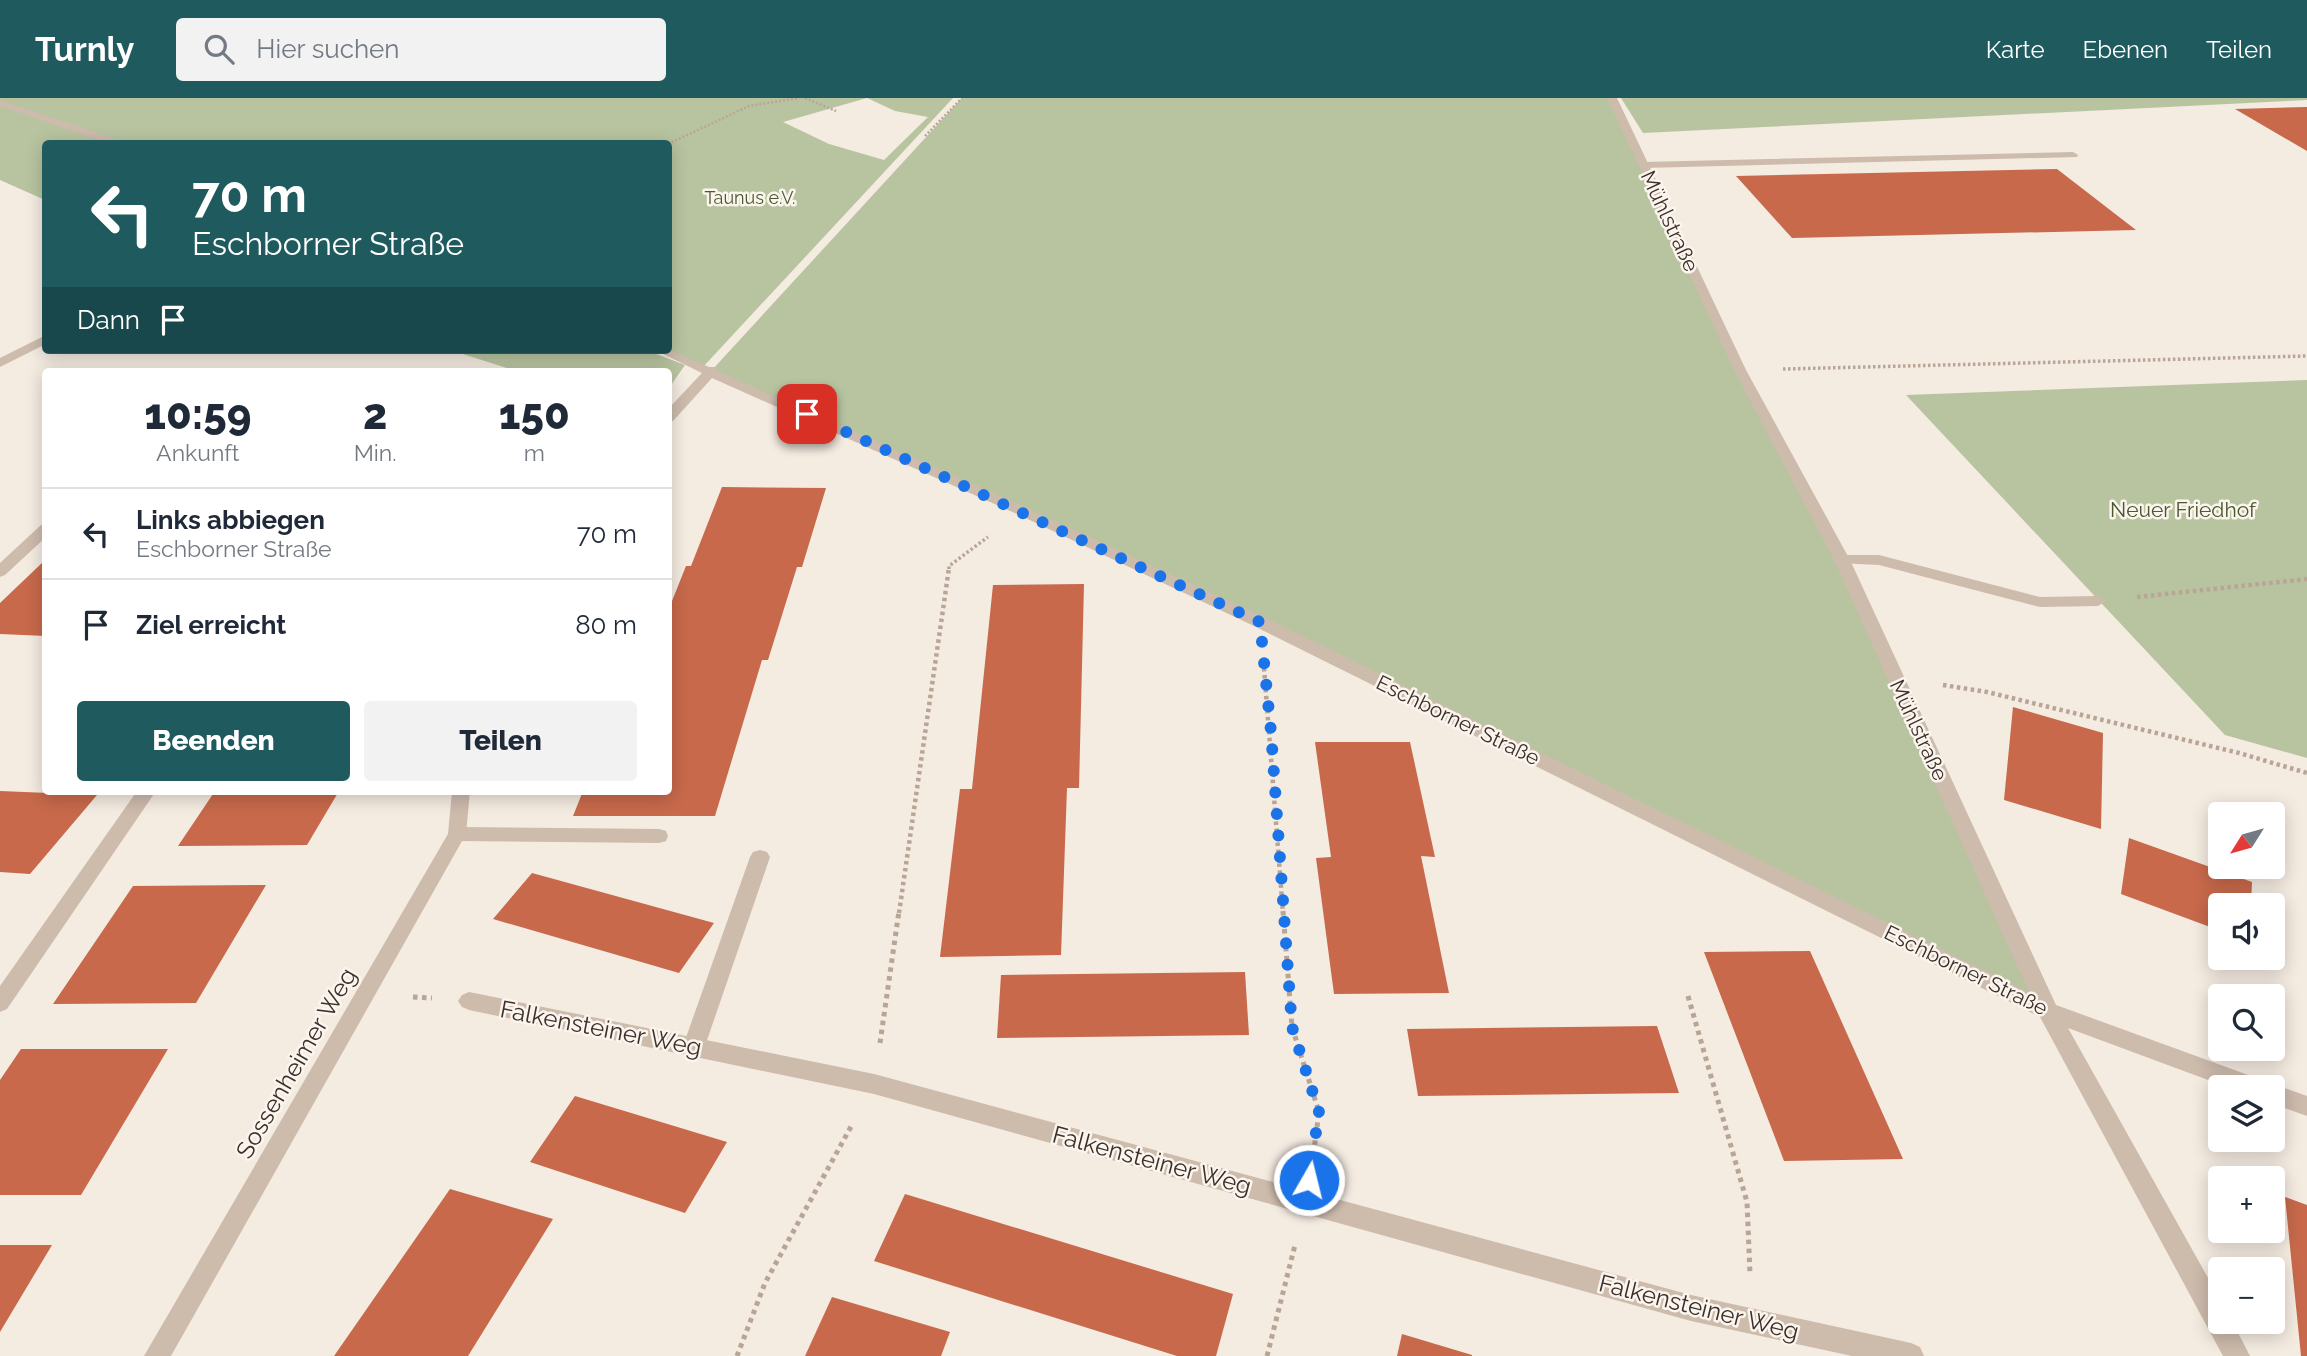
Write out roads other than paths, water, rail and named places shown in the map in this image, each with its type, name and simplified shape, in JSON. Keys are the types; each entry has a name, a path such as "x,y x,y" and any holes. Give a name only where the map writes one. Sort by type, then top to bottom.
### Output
{"street":[{"name":"Mühlstraße","path":"1612,98 1740,370 1842,560 2048,1011 2237,1356"},
{"path":"0,103 109,140"},
{"path":"1643,165 2073,155"},
{"path":"0,363 42,341"},
{"name":"Eschborner Straße","path":"671,354 1022,510 1260,622 2048,1011 2222,1075"},
{"path":"672,414 712,370"},
{"path":"0,572 42,532"},
{"path":"1842,560 1879,560 2040,602 2098,601"},
{"path":"0,1003 144,795"},
{"name":"Sossenheimer Weg","path":"157,1356 457,834 461,795"},
{"path":"457,834 659,836"},
{"path":"694,1046 760,857"},
{"name":"Falkensteiner Weg","path":"469,1001 874,1084 1677,1305 1911,1356"},
{"path":"2285,1098 2307,1106"}],"park label":[{"name":"Taunus e.V.","path":"750,197"},
{"name":"Neuer Friedhof","path":"2183,509"}]}
